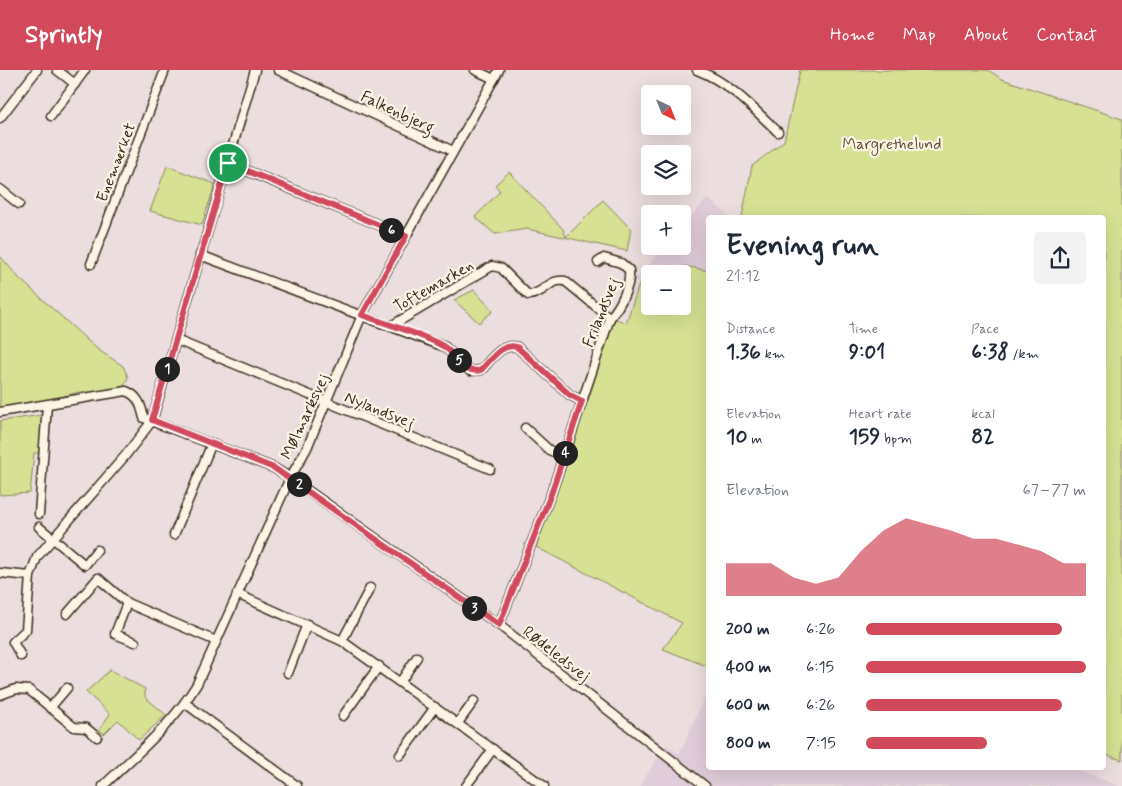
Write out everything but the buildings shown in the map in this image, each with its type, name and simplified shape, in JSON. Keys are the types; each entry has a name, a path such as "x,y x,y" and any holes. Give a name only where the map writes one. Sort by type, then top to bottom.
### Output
{"street":[{"path":"0,118 37,70"},
{"path":"57,70 75,84"},
{"path":"51,116 85,70"},
{"name":"Enemærket","path":"91,264 165,70"},
{"path":"21,656 13,642 26,630 30,576 37,557 125,456 152,420 255,70"},
{"name":"Falkenbjerg","path":"278,70 453,151"},
{"path":"474,70 494,79"},
{"name":"Mølmarksvej","path":"103,786 185,703 216,641 290,478 307,448 362,315 499,70"},
{"path":"698,70 712,76 732,90 778,132"},
{"path":"228,163 406,236"},
{"path":"0,190 19,204"},
{"path":"200,255 445,347 470,371 476,372 481,370 504,347 510,345 517,347 570,395 582,401"},
{"name":"Frilandsvej","path":"499,625 564,456 610,318 618,308 629,280 629,270 621,263 604,258 598,262"},
{"name":"Toftemarken","path":"391,326 492,266 501,268 528,295 539,294 552,282 565,281 610,318"},
{"name":"Nylandsvej","path":"176,340 490,469"},
{"path":"0,412 126,391 133,394 140,402 144,418 152,420"},
{"path":"39,514 47,405"},
{"name":"Rødeledsvej","path":"152,420 274,468 290,478 499,625 705,786"},
{"path":"525,428 549,450 564,456"},
{"path":"174,535 212,443"},
{"path":"39,527 85,565 97,550"},
{"path":"0,573 30,576"},
{"path":"67,614 98,578 127,603 216,641"},
{"path":"342,641 370,588"},
{"path":"237,594 342,641 401,681 544,786"},
{"path":"127,603 115,634 135,642"},
{"path":"288,673 307,624"},
{"path":"401,681 417,657"},
{"path":"343,716 379,666"},
{"path":"50,708 67,688"},
{"path":"0,695 16,689 29,690 74,728 86,728 98,737"},
{"path":"458,723 474,701"},
{"path":"185,703 297,786"},
{"path":"400,755 435,707"},
{"path":"466,786 493,749"}],"shaded area":[{"path":"708,198 727,215 706,215 706,270 691,267 691,265 649,265 658,255 691,255 691,216"},
{"path":"641,273 641,282 635,280"},
{"path":"706,695 706,770 1079,770 1119,786 640,786 666,745 679,754"}],"green space":[{"name":"Margrethelund","path":"800,70 988,70 1002,79 1122,119 1122,760 1106,755 1106,215 742,215 752,166 784,141"},
{"path":"167,166 215,184 202,225 150,211"},
{"path":"509,172 563,229 566,237 603,200 631,229 627,251 527,229 495,234 475,217 500,191 495,185"},
{"path":"0,256 19,278 97,349 123,366 128,377 124,386 87,394 79,392 46,401 0,409"},
{"path":"691,267 706,270 706,666 663,649 682,623 536,547 571,453 614,318 626,323 640,282 641,315 691,315"},
{"path":"474,290 493,311 479,323 454,300"},
{"path":"42,415 40,453 34,453 30,493 0,495 0,421"},
{"path":"110,670 145,689 145,697 166,715 139,740 118,720 104,734 99,730 110,714 86,692"}],"route":[{"path":"228,163 406,236 362,315 445,347 470,371 476,372 481,370 504,347 510,345 517,347 570,395 582,401 551,494 499,625 274,468 152,420 228,163"}]}
